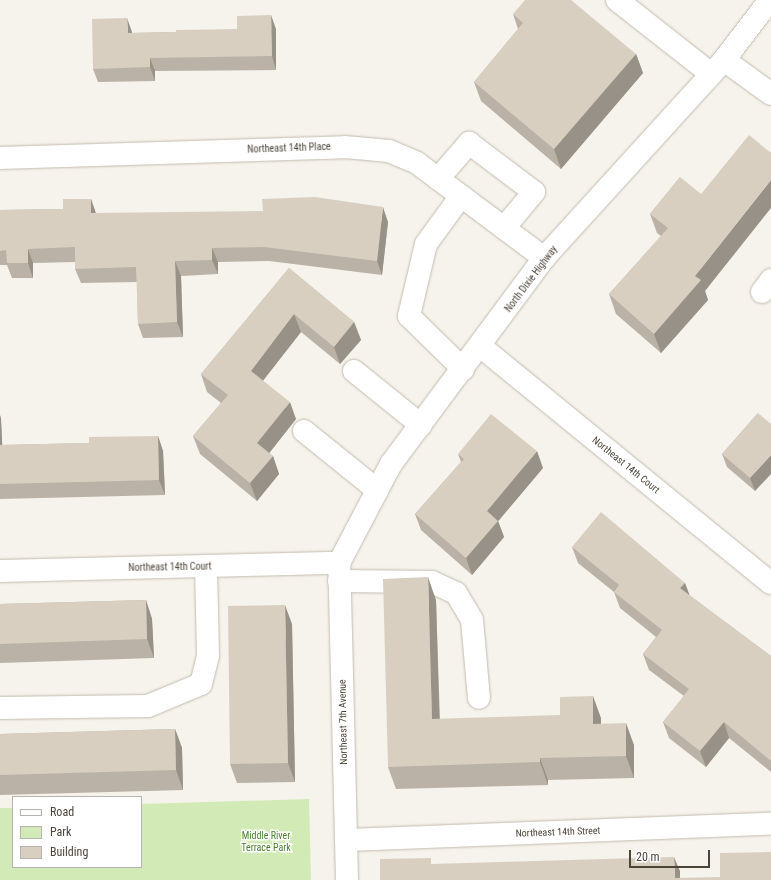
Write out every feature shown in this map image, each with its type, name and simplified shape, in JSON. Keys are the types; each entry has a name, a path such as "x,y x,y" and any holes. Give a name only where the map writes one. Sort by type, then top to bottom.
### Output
{"street":[{"path":"617,0 717,67 771,94"},
{"name":"North Dixie Highway","path":"339,572 377,490 391,464 544,258 717,67 770,0"},
{"path":"438,179 470,143 534,192 504,228"},
{"name":"Northeast 14th Place","path":"0,158 345,146 389,152 417,163 544,258"},
{"path":"461,196 426,244 409,316 463,369"},
{"name":"Northeast 14th Court","path":"480,346 771,583"},
{"path":"354,371 421,425"},
{"path":"304,431 377,490"},
{"path":"0,708 148,706 201,684 208,655 206,566"},
{"name":"Northeast 14th Court","path":"0,571 206,566 339,572 432,582 456,593 472,620 479,698"},
{"name":"Northeast 7th Avenue","path":"339,572 347,880"},
{"name":"Northeast 14th Street","path":"346,840 771,824"}],"green space":[{"name":"Middle River Terrace Park","path":"309,799 311,880 0,880 0,808 12,808 12,868 142,868 142,804"}],"building":[{"path":"525,0 571,0 636,54 554,149 474,82 523,23 513,14"},
{"path":"271,15 272,56 150,58 150,67 93,69 92,19 127,18 128,33 176,32 176,30 237,29 237,16"},
{"path":"749,135 771,153 771,180 695,276 701,280 654,334 609,294 668,228 650,214 680,177 701,194"},
{"path":"315,197 383,207 377,261 264,247 212,248 212,260 175,261 177,322 138,324 136,267 75,269 75,247 28,249 28,263 7,263 6,250 0,251 0,210 63,209 63,199 91,199 91,213 263,211 262,199"},
{"path":"289,268 354,322 334,347 294,314 251,371 290,402 257,443 273,456 250,483 193,436 228,395 201,374"},
{"path":"758,413 771,424 771,455 750,478 722,454"},
{"path":"491,414 537,451 487,511 498,521 466,558 415,514 464,459 458,454"},
{"path":"158,436 159,480 0,484 0,445 89,443 89,437"},
{"path":"601,512 685,583 680,588 771,656 771,761 724,722 700,751 663,722 689,689 643,654 662,630 614,592 619,585 572,547"},
{"path":"428,577 432,719 560,715 560,697 593,696 593,724 626,723 626,756 540,758 540,762 388,767 383,579"},
{"path":"146,600 147,639 0,644 0,604"},
{"path":"285,605 288,763 230,764 228,606"},
{"path":"175,729 176,770 0,775 0,734"},
{"path":"771,852 771,880 380,880 380,859 431,858 431,864 674,857 675,878 720,877 720,853"}]}
